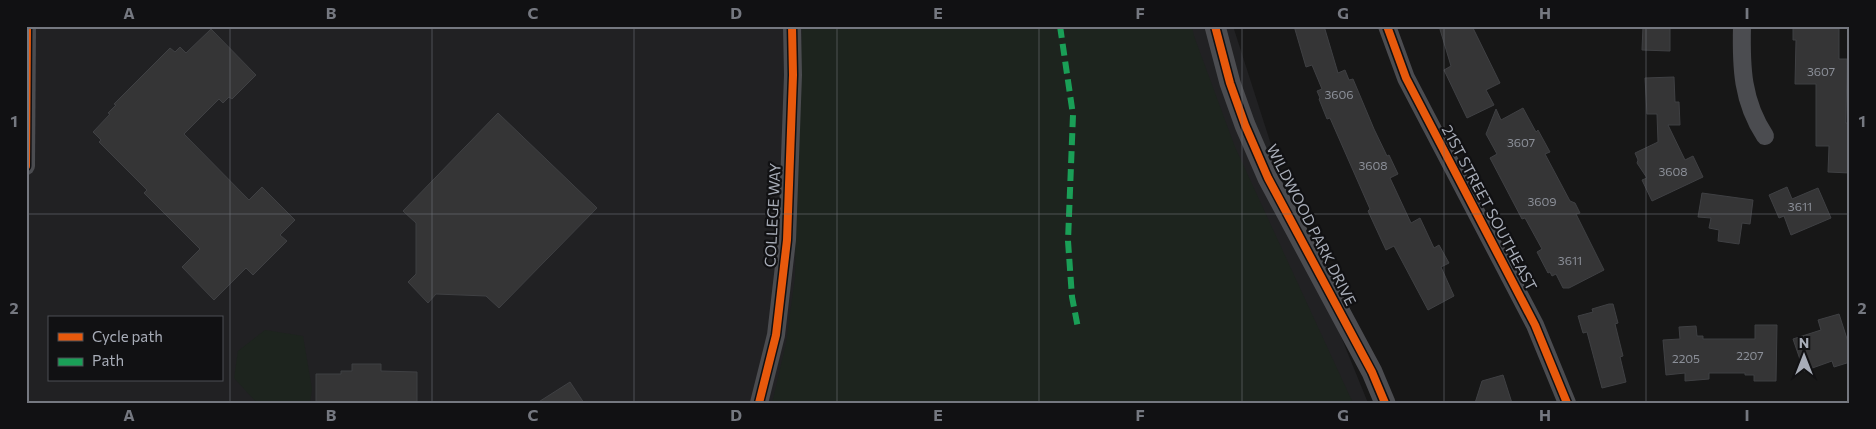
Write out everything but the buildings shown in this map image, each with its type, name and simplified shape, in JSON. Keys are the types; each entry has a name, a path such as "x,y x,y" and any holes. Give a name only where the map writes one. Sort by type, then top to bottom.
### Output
{"street":[{"path":"26,166 27,26"},
{"name":"COLLEGE WAY","path":"759,403 776,335 787,240 792,26"},
{"name":"WILDWOOD PARK DRIVE","path":"1215,26 1230,84 1268,178 1372,372 1385,403"},
{"name":"21ST STREET SOUTHEAST","path":"1387,26 1406,78 1535,325 1567,403"},
{"path":"1742,26 1742,64 1746,97 1751,111 1765,136"}],"shaded area":[{"path":"26,26 1233,26 1301,238 1368,403 26,403"},
{"path":"802,26 1192,26 1235,147 1353,403 772,403 786,343 795,277 796,179"},
{"path":"265,330 303,336 312,389 310,403 257,403 234,378 238,351"}],"marked path":[{"path":"1060,26 1073,115 1068,241 1072,297 1078,328"}],"cycle path":[{"path":"26,166 27,26"},
{"path":"759,403 776,335 787,240 793,75 792,26"},
{"path":"1215,26 1230,83 1245,125 1268,178 1372,372 1385,403"},
{"path":"1387,26 1406,78 1535,325 1567,403"}]}
